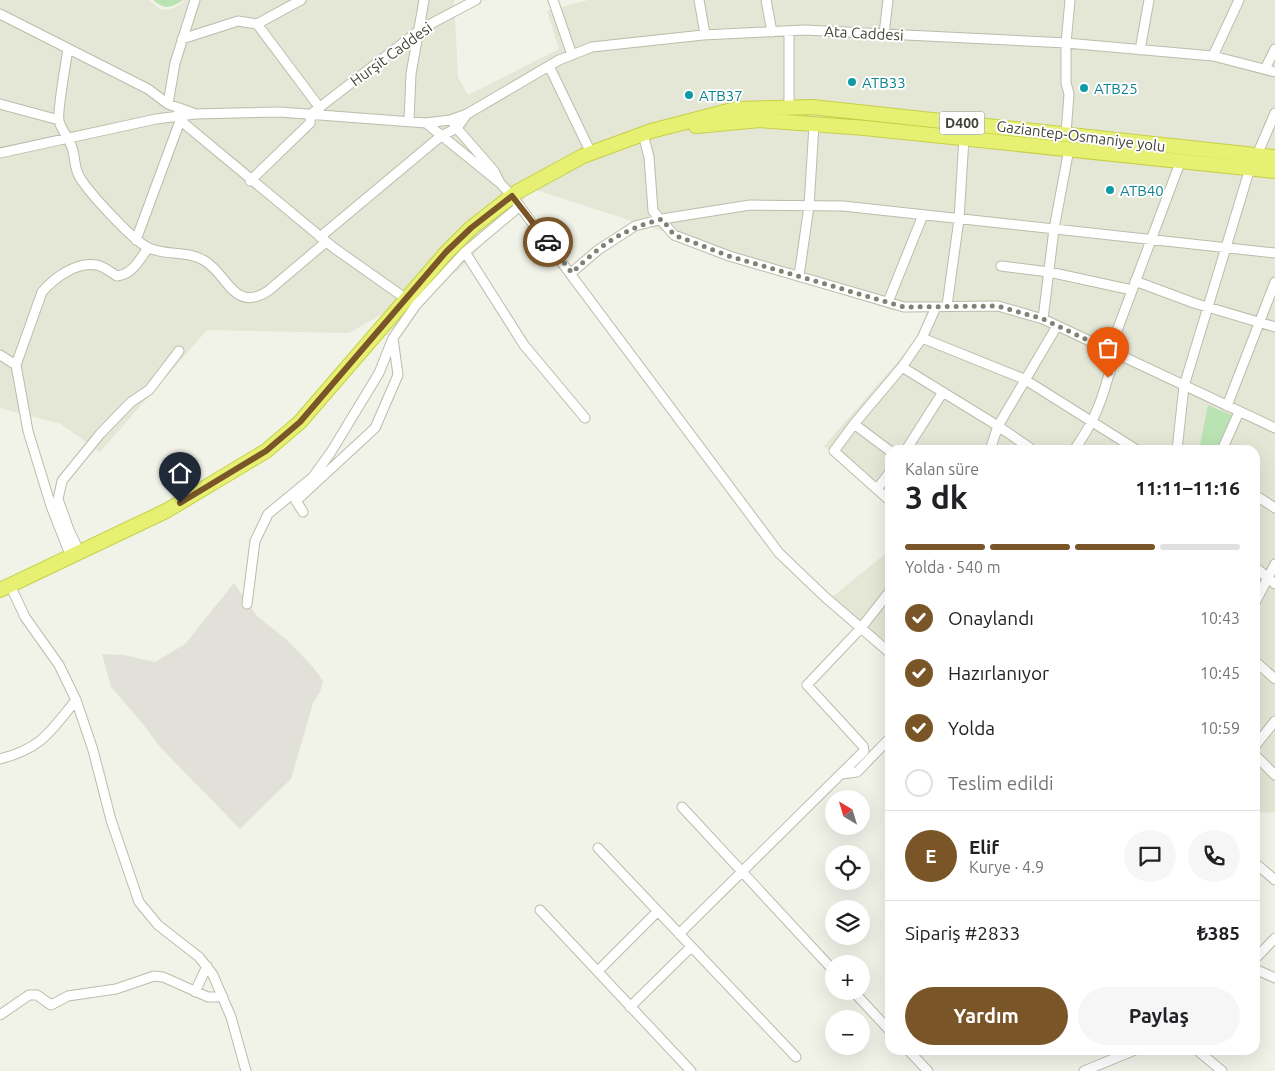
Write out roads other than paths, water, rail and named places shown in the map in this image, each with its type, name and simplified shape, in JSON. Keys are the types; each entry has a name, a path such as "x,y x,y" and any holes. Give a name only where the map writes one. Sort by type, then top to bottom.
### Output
{"highway":[{"name":"Gaziantep-Osmaniye yolu","path":"5,588 166,511 266,451 300,422 352,363 405,298 458,240 591,153 647,132 736,109 812,107 1275,157"},
{"name":"Gaziantep-Osmaniye yolu","path":"647,132 760,120 964,138 1275,171"}],"street":[{"path":"168,104 175,63 195,0"},
{"path":"182,39 238,21 257,24 300,0"},
{"path":"408,121 411,74 424,0"},
{"name":"Hurşit Caddesi","path":"250,181 310,123 312,114 420,29 476,0"},
{"path":"553,0 572,55"},
{"path":"699,0 705,34"},
{"path":"766,0 772,32"},
{"path":"884,34 888,0"},
{"path":"1066,133 1069,94 1066,83 1066,43 1070,0"},
{"path":"1140,50 1149,0"},
{"path":"1213,56 1239,0"},
{"path":"0,14 148,89 168,104 194,114"},
{"path":"257,24 320,108"},
{"path":"789,31 789,108"},
{"name":"Ata Caddesi","path":"467,114 549,66 592,47 705,34 789,31 1066,43 1213,56 1275,72"},
{"path":"68,49 59,120 69,140 76,167 83,182 136,240 148,248 160,252 187,254 203,259 217,271 232,291 248,298 262,295 268,291 323,239 442,136 457,128 467,114"},
{"path":"1265,69 1275,49"},
{"path":"549,66 591,153"},
{"path":"0,104 59,120"},
{"path":"0,153 69,140 156,119 178,119 194,114 280,112 426,122 450,120 467,114"},
{"path":"1257,155 1275,113"},
{"path":"178,119 250,181 323,239 405,298"},
{"path":"136,240 178,119"},
{"path":"450,120 494,171 500,183"},
{"path":"426,122 500,183 516,201 572,273 770,541 805,578 885,649"},
{"path":"799,276 809,206 814,125"},
{"path":"647,132 653,211 662,219 674,235 729,256 904,307 998,306 1043,319 1275,428"},
{"path":"947,306 959,219 964,138"},
{"path":"1043,319 1054,229 1069,149"},
{"path":"1078,445 1093,423 1114,365 1115,353 1112,344 1181,160"},
{"path":"1178,445 1184,386 1224,248 1250,168"},
{"path":"247,604 255,541 268,514 313,477 331,452 379,373 393,338 416,305 464,252 516,201"},
{"path":"572,273 598,250 635,226 662,219 750,205 843,206 1275,253"},
{"path":"888,302 923,215"},
{"path":"76,555 51,506 28,431 16,365 42,292 48,285 64,273 88,264 103,267 117,276 123,275 131,270 148,248"},
{"path":"464,252 524,345 585,418"},
{"path":"1001,266 1133,286 1275,327"},
{"path":"1227,406 1275,282"},
{"path":"885,496 834,451 902,367 922,338 936,307"},
{"path":"992,445 998,426 1057,326"},
{"path":"303,512 296,502 375,428 398,375 393,338"},
{"path":"922,338 1024,379 1129,445"},
{"path":"76,555 58,499 62,481 100,434 131,402 149,390 179,351"},
{"path":"0,355 16,365"},
{"path":"902,367 1026,445"},
{"path":"909,445 943,392"},
{"path":"1224,445 1239,412"},
{"path":"854,424 885,446"},
{"path":"877,489 885,479"},
{"path":"1260,498 1275,508"},
{"path":"1260,597 1272,581 1275,564"},
{"path":"1260,571 1272,581"},
{"path":"5,588 59,665 76,700 93,750 111,820 139,902 158,924 185,945 207,966 223,997 246,1071"},
{"path":"679,934 864,751 864,748 807,685 860,628 885,597"},
{"path":"1260,666 1275,679"},
{"path":"0,759 21,753 39,743 76,700"},
{"path":"1260,740 1275,721"},
{"path":"842,774 857,772 885,743"},
{"path":"1260,760 1275,775"},
{"path":"682,807 825,961"},
{"path":"598,848 796,1057"},
{"path":"1260,867 1275,880"},
{"path":"540,910 690,1071"},
{"path":"598,971 658,912"},
{"path":"1260,954 1275,938"},
{"path":"630,1007 691,947"},
{"path":"195,992 207,966"},
{"path":"1260,972 1275,977"},
{"path":"0,1015 29,995 37,995 51,1005 68,996 116,989 150,976 164,978 208,997 223,997"},
{"path":"861,1000 885,1026"},
{"path":"913,1055 928,1071"},
{"path":"1084,1071 1123,1055"},
{"path":"1203,1055 1222,1071"}],"place":[{"name":"ATB33","path":"852,82"},
{"name":"ATB25","path":"1084,88"},
{"name":"ATB37","path":"689,95"},
{"name":"ATB40","path":"1110,190"}]}
